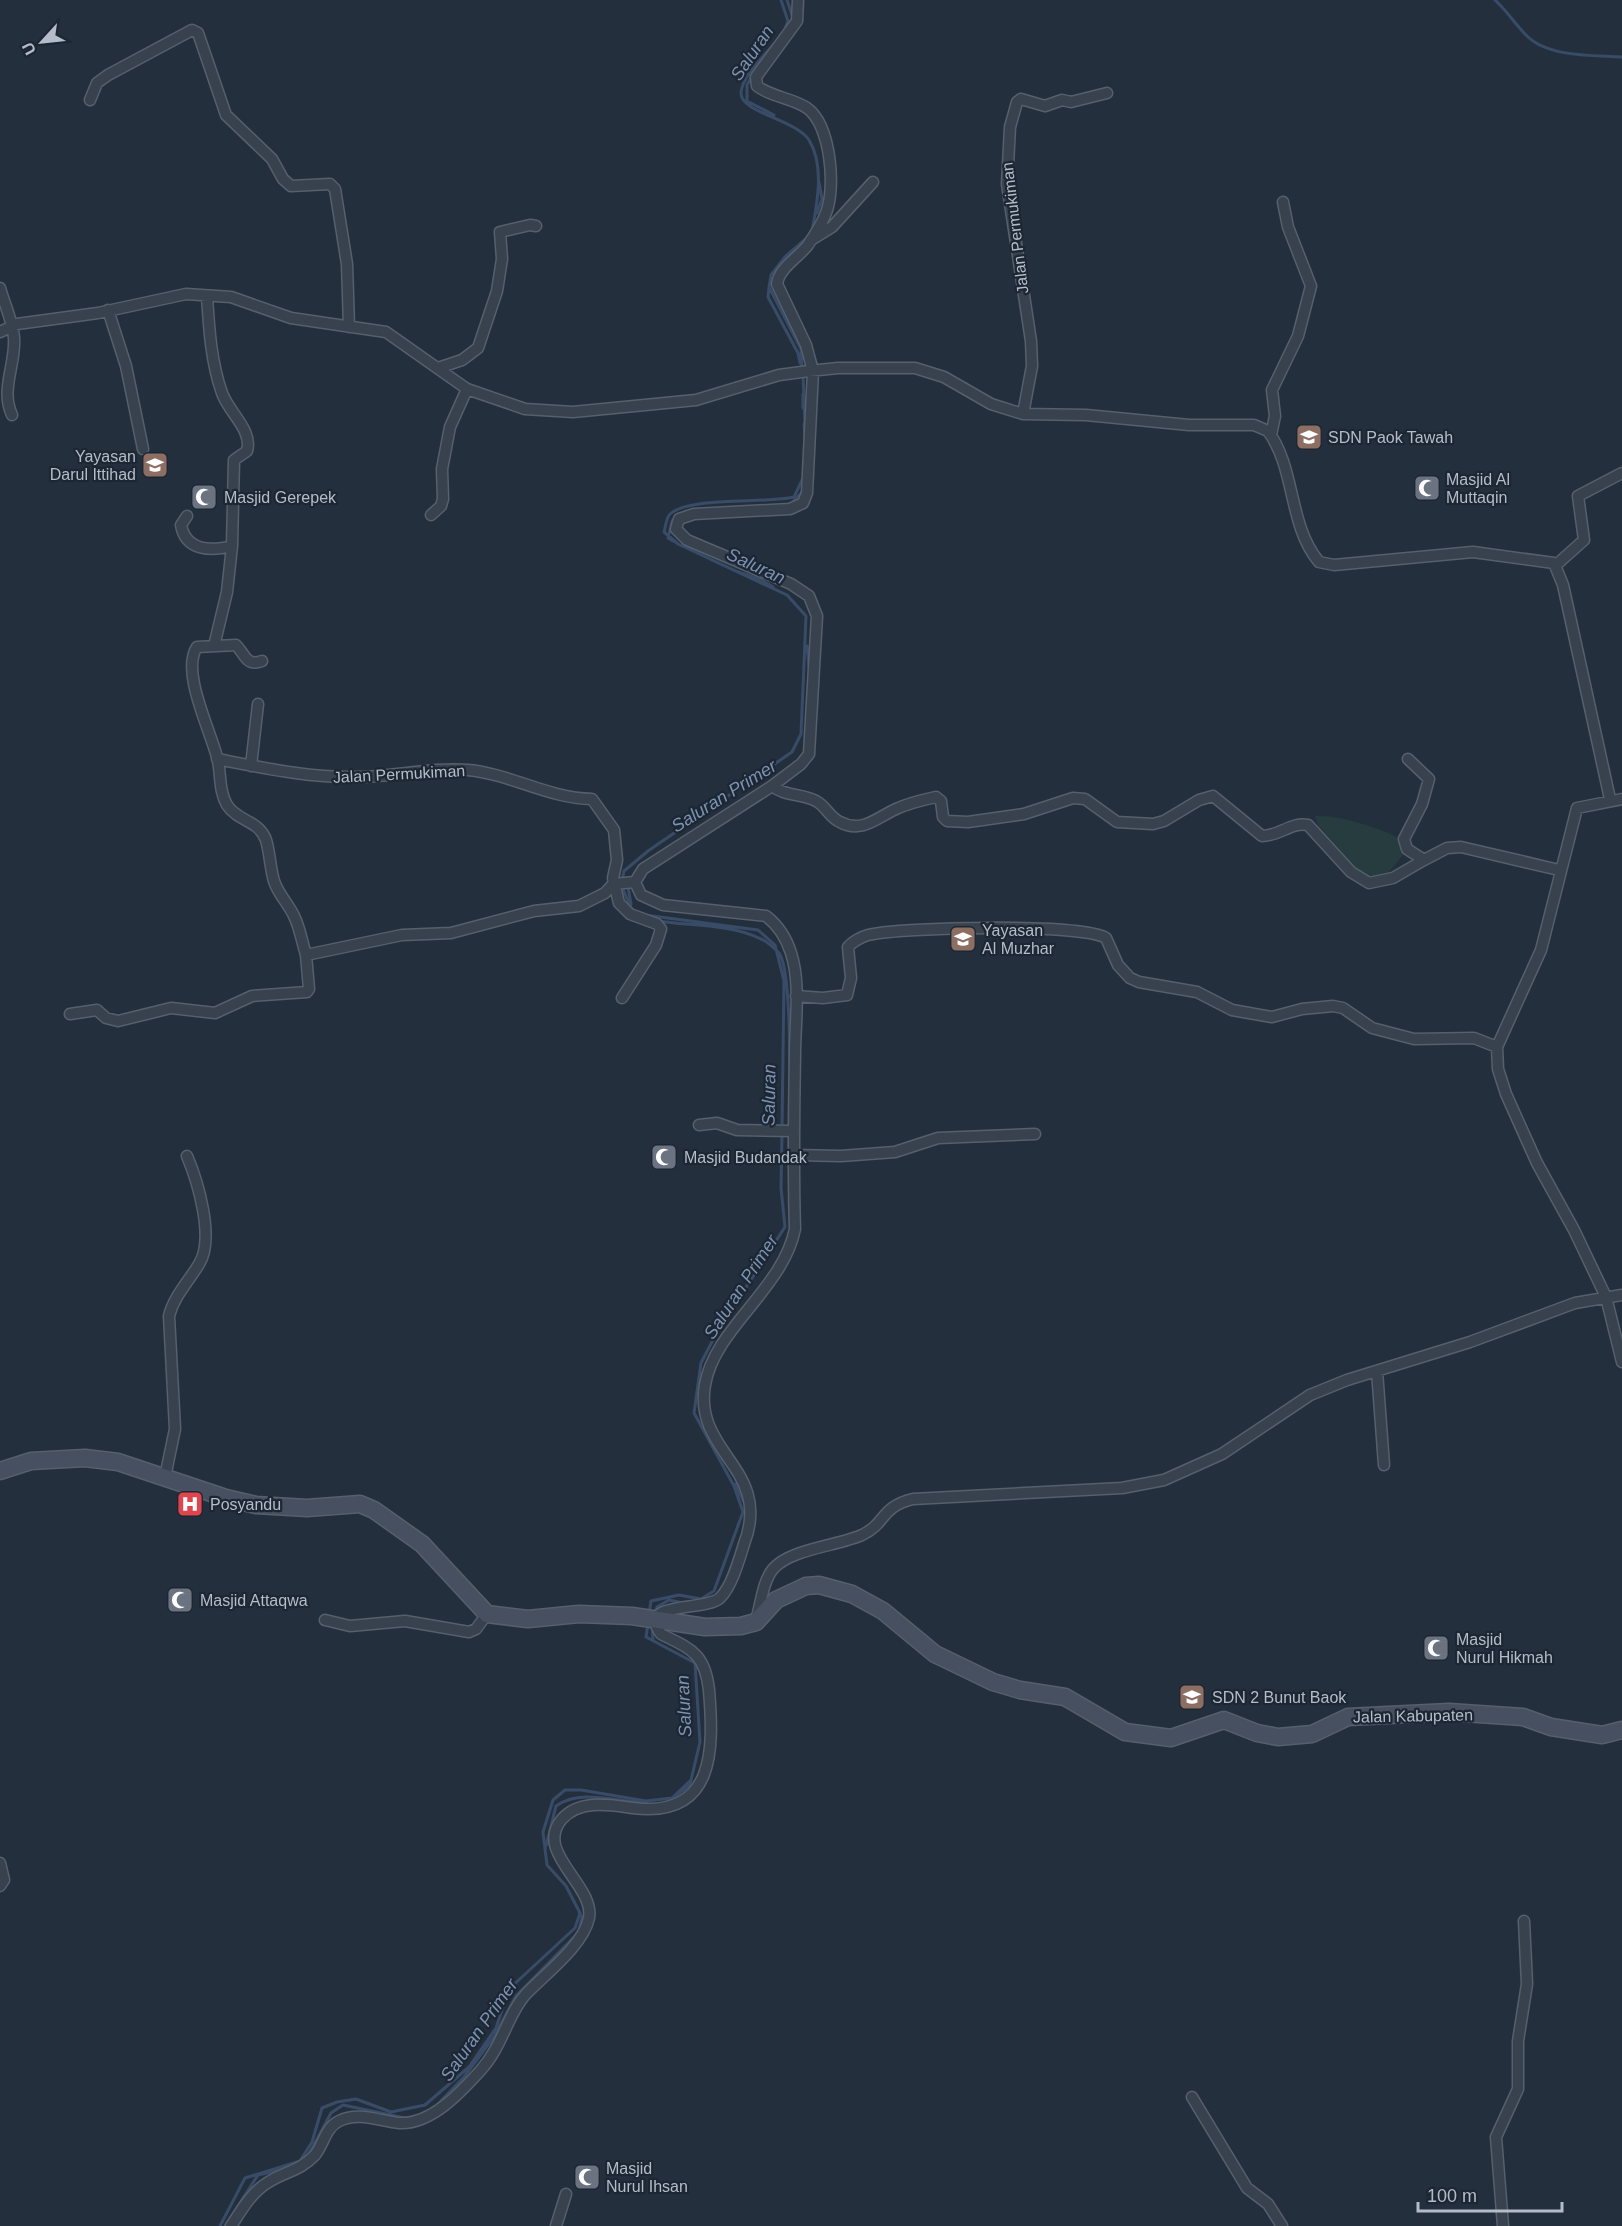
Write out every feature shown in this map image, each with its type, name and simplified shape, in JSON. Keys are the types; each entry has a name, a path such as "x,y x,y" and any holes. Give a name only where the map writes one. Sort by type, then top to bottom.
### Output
{"street":[{"path":"798,0 797,21 756,77 757,86 764,91 808,109 819,123 824,136 830,159 829,195 826,212 811,240"},
{"path":"90,100 98,83 108,75 179,36 192,30 198,33 226,115 232,123 257,142 291,186 330,184 335,189 347,264 349,327"},
{"name":"Jalan Permukiman","path":"1023,414 1032,366 1007,184 1010,128 1017,102 1021,99 1045,106 1062,100 1071,102 1107,93"},
{"path":"306,955 402,935 452,933 534,911 579,906 605,893 616,884 633,882 643,869 772,786 801,764 809,754 818,615 808,596 791,584 687,540 677,532 676,526 678,519 694,514 790,509 803,503 807,493 811,371 806,345 777,284 778,275 811,240 832,227 873,182"},
{"path":"1271,435 1275,416 1272,390 1298,336 1311,286 1288,227 1283,202"},
{"path":"438,368 462,360 478,348 497,291 502,259 500,232 530,225 536,226"},
{"path":"0,288 5,330"},
{"path":"5,330 165,297 186,294 231,297 291,318 386,332 467,389 525,409 573,412 696,400 779,375 838,368 915,368 944,377 991,404 1023,414 1086,415 1179,424 1254,426 1268,431 1271,435 1280,455 1305,538 1319,562 1334,565 1473,552 1528,561 1548,561 1556,566 1563,585 1581,660 1589,709 1610,799"},
{"path":"207,296 211,348 222,394 249,439 247,451 234,460 232,546 227,592 214,646"},
{"path":"108,310 126,366 143,449"},
{"path":"5,330 14,335 13,357 4,394 12,415"},
{"path":"431,515 441,506 443,499 442,469 450,427 455,410 467,389"},
{"path":"1556,566 1584,540 1578,496 1622,473"},
{"path":"187,516 181,525 182,531 200,548 210,551 232,546"},
{"path":"70,1014 97,1010 106,1018 118,1021 171,1008 215,1013 252,996 307,992 309,989 306,955 295,917 275,883 266,841 257,825 236,815 226,802 220,787 218,759 194,687 195,648 236,645 246,660 254,663 262,661"},
{"path":"251,766 258,704"},
{"name":"Jalan Permukiman","path":"218,759 315,777 361,777 431,770 471,770 512,778 540,790 592,799 615,830 617,860 613,871 616,884"},
{"path":"1408,759 1429,779 1422,804 1404,842 1406,848 1424,860"},
{"path":"772,786 781,793 814,799 825,806 841,823 862,826 878,821 908,804 936,797 941,801 943,817 947,821 968,822 1024,814 1073,798 1085,799 1117,822 1153,824 1164,821 1199,800 1213,796 1262,836 1271,836 1287,827 1308,825 1351,872 1369,883 1393,878 1453,847 1559,870"},
{"path":"1622,799 1610,799 1576,808 1559,870 1542,950 1497,1047 1498,1069 1506,1094 1537,1163 1574,1230 1606,1297 1622,1362"},
{"path":"633,882 641,895 663,905 766,916 778,926 792,955 796,996 786,1131 794,1155 795,1229 793,1241 771,1281 719,1351 705,1384 704,1409 711,1432 744,1481 752,1511 750,1530 719,1598 705,1605 667,1608 659,1613 655,1620"},
{"path":"616,884 616,897 624,909 657,924 661,929 656,945 622,998"},
{"path":"796,996 823,998 847,995 851,978 849,945 865,936 928,929 1038,929 1088,932 1106,938 1118,965 1130,978 1139,982 1197,992 1232,1010 1272,1017 1302,1009 1333,1006 1343,1008 1372,1028 1414,1039 1473,1038 1497,1047"},
{"path":"699,1125 717,1123 737,1130 786,1131"},
{"path":"794,1155 841,1156 895,1152 938,1138 1035,1134"},
{"path":"165,1477 175,1429 169,1316 172,1304 201,1262 205,1244 196,1178 187,1156"},
{"path":"0,1471 31,1461 85,1458 118,1462 226,1498 256,1505 307,1508 360,1504 374,1510 422,1544 487,1614 528,1619 579,1614 632,1616 713,1627 756,1622 766,1582 772,1570 784,1559 863,1534 877,1525 896,1503 913,1499 1122,1488 1164,1480 1222,1454 1310,1395 1470,1342 1575,1304 1622,1295"},
{"path":"1377,1371 1384,1465"},
{"name":"Jalan Kabupaten","path":"756,1622 776,1600 806,1586 819,1585 852,1594 883,1611 935,1654 993,1682 1020,1690 1065,1697 1125,1732 1156,1738 1171,1738 1224,1720 1257,1733 1278,1737 1312,1734 1348,1717 1449,1712 1523,1717 1551,1727 1602,1735 1622,1730"},
{"path":"325,1620 350,1626 405,1621 469,1632 476,1629 487,1614"},
{"path":"231,2226 257,2190 268,2181 303,2168 318,2151 326,2132 338,2121 367,2117 400,2123 416,2122 431,2115 492,2057 519,2003 565,1957 589,1916 588,1905 555,1844 556,1829 562,1819 574,1810 609,1804 649,1809 664,1807 678,1803 697,1789 706,1775 710,1756 709,1690 705,1669 697,1654 661,1634 655,1620"},
{"path":"0,1863 4,1880 0,1886"},
{"path":"1503,2226 1496,2137 1518,2089 1518,2041 1527,1984 1524,1921"},
{"path":"1192,2097 1247,2188 1268,2204 1282,2226"},
{"path":"556,2226 566,2194"}],"green space":[{"path":"1315,816 1350,820 1376,828 1407,843 1406,851 1386,876 1363,876 1318,825"}],"waterway":[{"name":"Saluran","path":"781,0 788,21 785,29"},
{"name":"Saluran Primer","path":"787,0 793,18"},
{"path":"1495,0 1526,35 1546,48 1572,54 1622,57"},
{"name":"Saluran","path":"774,44 749,73 741,93 743,100 749,106 793,127 809,140 814,150 818,173 812,231"},
{"name":"Saluran","path":"752,76 747,85 747,101 774,115"},
{"name":"Saluran Primer","path":"817,213 822,199 819,182"},
{"name":"Saluran","path":"802,368 801,349 769,287 771,275 785,257 809,236"},
{"name":"Saluran Primer","path":"769,288 768,297 798,353 800,363"},
{"name":"Saluran","path":"803,375 805,425"},
{"name":"Saluran","path":"803,394 803,408"},
{"name":"Saluran","path":"804,424 805,438"},
{"name":"Saluran","path":"622,880 624,871 648,851 792,752 801,734 806,616 787,595 678,544 664,532 668,518 680,508 694,505 794,497 804,476"},
{"name":"Saluran","path":"791,504 803,491"},
{"name":"Saluran Primer","path":"673,541 668,538 672,521 686,511"},
{"name":"Saluran","path":"738,572 760,579 773,587"},
{"name":"Saluran","path":"807,646 809,667"},
{"name":"Saluran","path":"622,887 631,908"},
{"name":"Saluran","path":"628,887 631,904"},
{"name":"Saluran","path":"645,915 758,930 775,945 784,981 782,1128"},
{"name":"Saluran","path":"658,921 711,926 750,934 771,945 779,953 784,967 789,1021 789,1168"},
{"name":"Saluran","path":"649,1614 651,1601 679,1595 701,1599 714,1591 743,1512 734,1486 694,1413 701,1363 717,1332 785,1227 781,1188 782,1134"},
{"name":"Saluran","path":"735,1484 744,1502"},
{"name":"Saluran Primer","path":"726,1581 738,1548"},
{"name":"Saluran","path":"655,1614 657,1607 669,1600 683,1603"},
{"name":"Saluran","path":"220,2226 245,2178 300,2161 312,2142 322,2108 337,2102 356,2099 391,2112 425,2105 469,2067 496,2028 509,1989 575,1928 580,1913 566,1886 547,1865 543,1832 553,1800 565,1790 581,1790 646,1801 672,1798 691,1780 700,1742 695,1663 646,1637 648,1624"},
{"name":"Saluran Primer","path":"652,1626 653,1640"},
{"name":"Saluran","path":"673,1798 690,1785 691,1781"},
{"name":"Saluran Primer","path":"546,1846 556,1806 566,1801 599,1797 646,1803"},
{"name":"Saluran","path":"579,1912 582,1917 579,1931"},
{"name":"Saluran Primer","path":"438,2104 464,2077 494,2037 516,1996 575,1936"},
{"name":"Saluran Primer","path":"309,2154 331,2113 343,2105 405,2118"},
{"name":"Saluran Primer","path":"225,2226 258,2175 284,2169"}],"place":[{"name":"SDN Paok Tawah","path":"1309,437"},
{"name":"Yayasan Darul Ittihad","path":"155,465"},
{"name":"Masjid Al Muttaqin","path":"1427,488"},
{"name":"Masjid Gerepek","path":"204,497"},
{"name":"Yayasan Al Muzhar","path":"963,939"},
{"name":"Masjid Budandak","path":"664,1157"},
{"name":"Posyandu","path":"190,1504"},
{"name":"Masjid Attaqwa","path":"180,1600"},
{"name":"Masjid Nurul Hikmah","path":"1436,1648"},
{"name":"SDN 2 Bunut Baok","path":"1192,1697"},
{"name":"Masjid Nurul Ihsan","path":"587,2177"}]}
